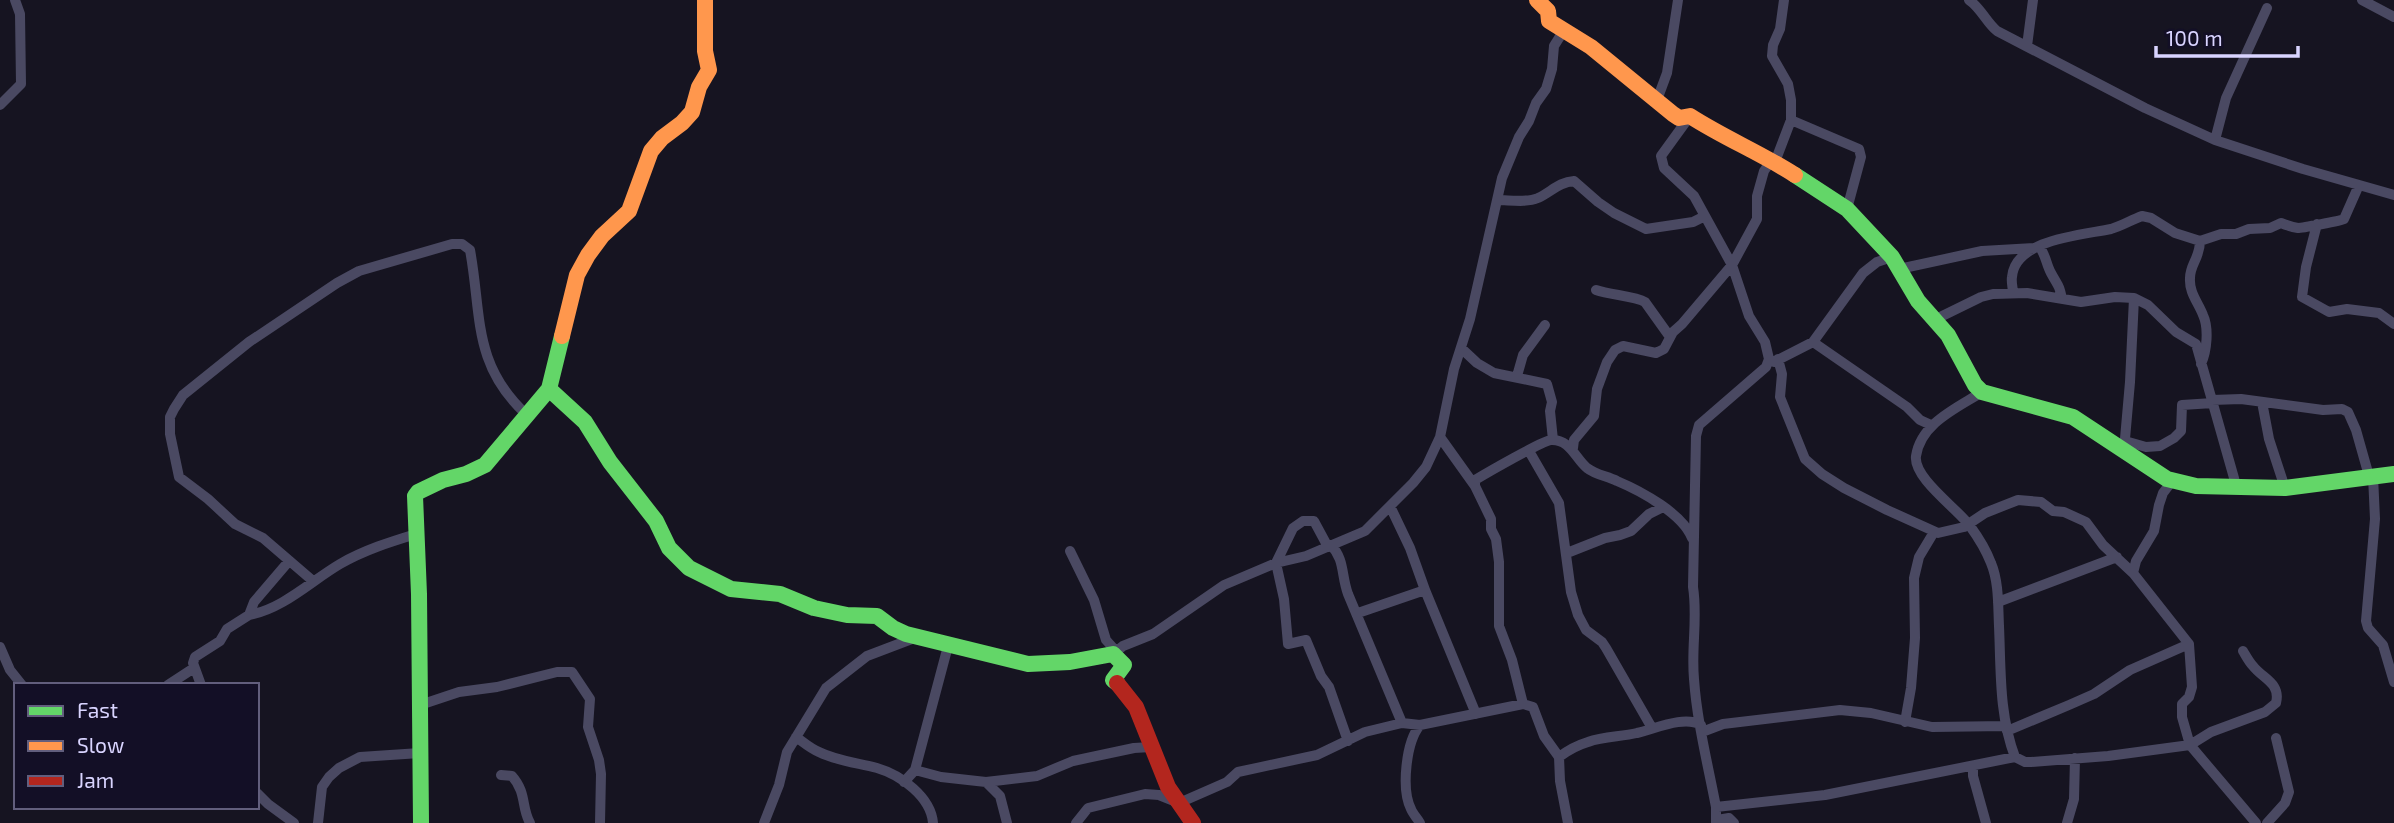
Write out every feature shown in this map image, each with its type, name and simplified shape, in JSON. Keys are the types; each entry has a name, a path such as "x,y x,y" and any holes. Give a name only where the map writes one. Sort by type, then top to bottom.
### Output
{"street":[{"path":"0,105 21,84 20,14 15,0"},
{"path":"421,823 415,496 443,480 467,474 485,465 549,389 572,289 582,265 602,236 632,207 651,151 694,109 699,87 709,70 705,51 705,0"},
{"path":"1536,0 1548,11 1549,21 1591,47 1676,116 1690,116 1716,133 1773,161 1847,209 1896,263 1918,300 1948,335 1975,385 1982,391 2073,417 2124,445 2172,481 2196,486 2285,488 2394,474"},
{"path":"1657,100 1667,73 1678,0"},
{"path":"1695,545 1688,526 1663,507 1627,485 1592,472 1573,448 1574,440 1594,416 1597,389 1607,362 1615,350 1623,346 1656,353 1664,349 1670,337 1732,264 1757,219 1757,196 1763,170 1773,161 1791,120 1791,100 1787,84 1772,56 1773,45 1780,29 1784,0"},
{"path":"2027,46 2033,0"},
{"path":"2362,0 2394,17"},
{"path":"1974,2 1990,26 2145,108 2215,140 2394,195"},
{"path":"2215,140 2226,98 2267,8"},
{"path":"549,389 585,422 610,462 656,521 668,548 689,568 731,589 780,594 814,608 847,615 877,616 893,628 918,637 1028,664 1070,662 1115,652 1153,634 1224,585 1276,563 1306,556 1365,531 1426,467 1440,437 1502,178 1536,103 1546,89 1552,69 1553,46 1564,30"},
{"path":"1690,116 1661,156 1661,161 1664,168 1694,196 1732,264 1749,316 1782,374 1780,397 1802,452 1810,464 1844,488 1934,532 1949,532 2018,500 2040,502 2053,511 2064,512 2086,522 2103,545 2133,573 2189,644 2192,687 2189,697 2182,704 2182,717 2190,745 2256,823"},
{"path":"1791,120 1860,149 1861,157 1847,209"},
{"path":"1497,200 1538,198 1563,182 1574,180 1614,213 1646,229 1693,222 1705,216"},
{"path":"1734,823 1729,818 1716,821 1716,807 1694,679 1692,638 1696,610 1693,587 1696,436 1699,425 1773,359 1813,342 1870,266 1982,251 2037,247 2079,233 2118,227 2141,216 2151,218 2175,233 2200,241 2221,234 2270,228 2281,223 2299,228 2335,223 2344,219 2358,185"},
{"path":"2317,224 2306,267 2302,297 2329,312 2347,309 2379,313 2394,324"},
{"path":"2200,241 2200,253 2190,276 2191,291 2206,326 2206,355 2202,364"},
{"path":"313,581 263,538 235,524 179,477 171,446 170,417 178,400 249,342 319,294 359,271 452,244 462,244 470,250 480,335 486,357 509,398 526,414"},
{"path":"2013,293 2012,274 2017,263 2037,247"},
{"path":"2037,247 2047,258 2050,272 2059,283 2062,299"},
{"path":"1596,290 1645,302 1670,337"},
{"path":"1934,320 1993,294 2013,293 2081,302 2115,297 2134,298 2148,306 2176,332 2196,344 2236,485"},
{"path":"2124,445 2134,298"},
{"path":"1517,376 1523,355 1545,324"},
{"path":"1813,342 1908,407 1920,420 1931,425"},
{"path":"1461,348 1494,373 1547,384 1552,402 1550,411 1553,440"},
{"path":"1982,391 1931,425 1918,449 1917,465 1932,486 1969,524 1992,565 1998,602 2002,710 2015,757"},
{"path":"2124,445 2160,446 2179,435 2182,406 2213,401 2241,399 2323,410 2342,408 2348,412 2371,476 2375,519 2366,621 2368,628 2382,645 2394,682"},
{"path":"2262,402 2269,439 2285,488"},
{"path":"1440,437 1475,486 1490,517 1499,553 1499,626 1512,660 1523,704"},
{"path":"1475,486 1476,480 1543,442 1553,440 1573,448"},
{"path":"1529,451 1559,503 1571,592 1583,625 1602,642 1652,728"},
{"path":"2133,573 2136,561 2154,531 2163,493 2172,481"},
{"path":"1390,506 1476,715"},
{"path":"1567,553 1631,531 1648,514 1663,507"},
{"path":"1348,741 1329,687 1321,676 1308,643 1304,639 1288,644 1284,599 1276,563 1293,528 1303,521 1314,521 1330,546 1341,556 1343,581 1402,723"},
{"path":"1905,722 1915,638 1914,578 1919,557 1934,532"},
{"path":"200,683 194,668 195,657 219,641 227,629 249,615 273,608 343,562 382,544 416,534"},
{"path":"1070,551 1094,600 1106,640 1124,665 1113,680 1123,688 1126,698 1136,707 1161,772 1193,823"},
{"path":"1998,602 2117,557"},
{"path":"249,615 254,602 289,561"},
{"path":"1358,613 1425,590"},
{"path":"764,823 779,785 787,752 808,720 815,703 836,678 867,656 918,637"},
{"path":"1702,728 1840,710 1951,728 2007,728 2094,694 2130,670 2189,644"},
{"path":"904,782 915,770 948,646"},
{"path":"0,647 10,670 20,683"},
{"path":"1716,807 1825,795 1973,766 1991,760 2015,757 2025,762 2108,756 2190,745 2211,732 2265,712 2273,708 2278,701 2275,687 2254,668 2243,651"},
{"path":"171,683 194,668"},
{"path":"420,705 459,692 496,687 557,672 572,672 590,699 587,727 601,774 600,823"},
{"path":"1076,823 1088,808 1145,794 1159,795 1180,803 1227,782 1238,772 1317,755 1365,732 1402,723 1420,725 1523,704 1533,707 1544,736 1559,757 1567,823"},
{"path":"1559,757 1586,742 1652,728 1695,721 1702,728"},
{"path":"1420,725 1413,734 1408,749 1407,783 1410,807 1420,823"},
{"path":"796,737 819,752 877,768 904,782 930,807 933,823"},
{"path":"2267,823 2286,803 2289,792 2276,738"},
{"path":"915,770 941,777 986,782 1037,776 1073,761 1151,747"},
{"path":"318,823 322,787 339,768 360,757 420,753"},
{"path":"2067,823 2074,799 2075,758"},
{"path":"1973,766 1973,776 1986,823"},
{"path":"501,775 516,779 525,799 530,823"},
{"path":"986,782 1000,796 1006,823"},
{"path":"259,795 294,823"}],"traffic: fast":[{"path":"1795,175 1847,209 1892,257 1918,301 1948,335 1975,385 1982,392 2073,417 2167,479 2196,486 2285,488 2394,474"},
{"path":"421,823 419,594 415,496 443,480 485,465 549,389 562,336"},
{"path":"549,389 585,422 610,462 656,521 669,548 689,568 731,589 780,594 814,608 847,615 877,616 906,634 1028,664 1070,662 1113,654 1124,665 1113,680 1117,683"}],"traffic: slow":[{"path":"562,336 577,275 588,255 602,236 629,211 651,151 692,112 699,87 709,70 705,51 705,0"},
{"path":"1537,0 1548,11 1549,21 1591,47 1673,114 1679,118 1690,116 1795,175"}],"traffic: jam":[{"path":"1117,683 1136,707 1168,787 1193,823"}]}
